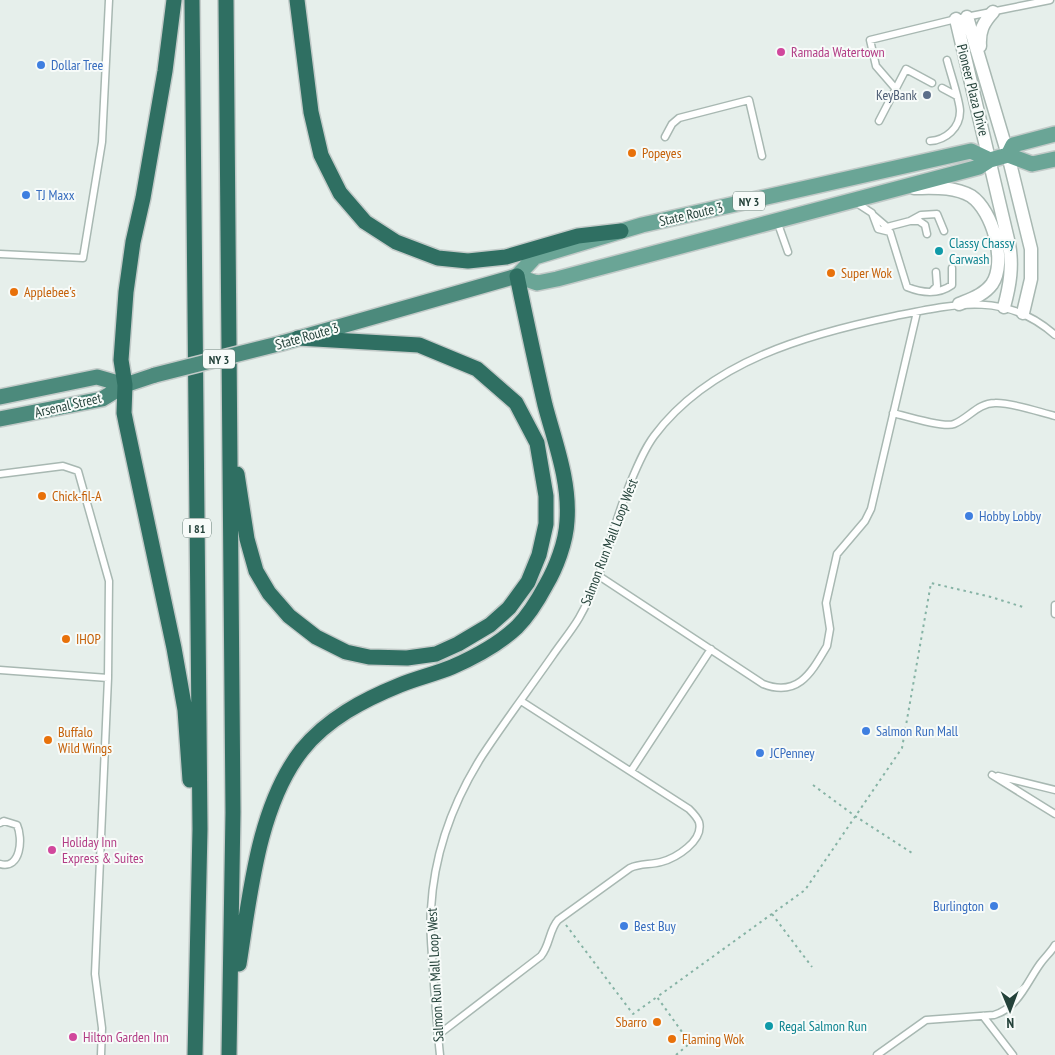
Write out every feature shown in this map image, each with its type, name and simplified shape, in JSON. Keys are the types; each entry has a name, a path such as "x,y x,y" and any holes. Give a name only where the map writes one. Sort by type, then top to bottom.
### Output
{"highway":[{"path":"174,0 165,71 143,198 133,242 126,292 121,360 125,385 124,413 174,648 184,710 191,786 197,998"},
{"name":"I 81","path":"192,0 200,820 195,1055"},
{"name":"I 81","path":"226,0 233,812 229,1055"},
{"path":"297,0 310,112 321,155 340,193 365,222 396,242 430,255 438,258 468,261 506,257 578,236 621,231"},
{"path":"231,1012 254,868 272,805 288,769 324,726 343,713 400,685 451,668 490,647 516,627 534,607 554,571 567,522 565,473 545,404 517,276"},
{"name":"State Route 3","path":"125,385 156,375 282,343 517,276"},
{"path":"229,431 247,539 256,571 269,594 288,616 316,638 346,652 369,658 407,658 436,654 458,644 490,625 509,608 528,582 539,554 546,524 546,496 537,443 516,403 477,368 419,345 298,338"},
{"name":"Arsenal Street","path":"0,397 97,377 125,385"},
{"name":"Arsenal Street","path":"0,419 102,399 125,385"}],"main road":[{"name":"State Route 3","path":"990,160 972,151 642,225 535,257 517,276 537,283 557,279 979,168 990,160 1008,155 1013,144 1055,134"},
{"path":"1008,155 1032,164 1055,159"}],"street":[{"path":"982,66 980,32 986,19 993,12"},
{"name":"Pioneer Plaza Drive","path":"962,18 982,66 1008,155 1032,249 1032,279 1023,313"},
{"name":"Pioneer Plaza Drive","path":"962,18 1011,258 1011,276 1004,307"},
{"path":"901,188 948,188 962,192 977,202 988,217 998,251 996,277 985,292 959,304"}],"lane":[{"path":"0,254 83,258 102,142 109,0"},
{"path":"895,88 876,66 870,40 962,18 1050,0"},
{"path":"930,141 939,141 949,136 958,119 960,110 946,60"},
{"path":"879,121 906,69 932,83"},
{"path":"942,88 956,96"},
{"path":"665,137 672,124 679,118 749,100 762,156"},
{"path":"854,200 887,226 919,221 925,225 927,234"},
{"path":"872,214 878,228 890,232 907,287 924,293 946,290 952,285 952,268"},
{"path":"910,221 921,215 937,214 944,231"},
{"path":"777,221 788,252"},
{"path":"931,292 937,286 936,272"},
{"name":"Salmon Run Mall Loop West","path":"440,1055 430,912 439,854 447,828 462,792 482,756 578,620 599,576 628,490 642,456 654,437 680,406 699,390 741,364 768,352 813,337 959,304 1004,307 1023,313 1035,319 1055,335"},
{"path":"599,576 768,686 779,688 801,682 809,675 830,640 826,603 837,554 861,527 868,516 917,312"},
{"path":"894,413 949,425 958,422 986,404 997,402 1055,416"},
{"path":"0,474 63,466 78,471 109,581 108,678 95,974 102,1028 101,1055"},
{"path":"1055,605 1055,614"},
{"path":"631,772 711,650"},
{"path":"0,670 108,678"},
{"path":"438,1035 541,956 545,951 554,925 561,918 630,868 664,861 688,846 697,836 699,821 689,809 521,701"},
{"path":"1055,790 992,775 1055,814"},
{"path":"0,823 4,821 17,825 20,836 20,849 12,862 5,865 0,864"},
{"path":"877,1055 926,1020 1001,1013 1014,1004 1041,962 1055,945"},
{"path":"983,1016 1012,1055"}],"path":[{"path":"561,918 633,1014 657,998 805,890 902,748 931,583 991,597 1026,608"},
{"path":"813,785 855,816 912,853"},
{"path":"772,914 812,967"},
{"path":"657,998 690,1044 676,1055"}],"place":[{"name":"Ramada Watertown","path":"781,52"},
{"name":"Dollar Tree","path":"41,65"},
{"name":"KeyBank","path":"927,95"},
{"name":"Popeyes","path":"632,153"},
{"name":"TJ Maxx","path":"26,195"},
{"name":"Classy Chassy Carwash","path":"939,251"},
{"name":"Super Wok","path":"831,273"},
{"name":"Applebee's","path":"14,292"},
{"name":"Chick-fil-A","path":"42,496"},
{"name":"Hobby Lobby","path":"969,516"},
{"name":"IHOP","path":"66,639"},
{"name":"Salmon Run Mall","path":"866,731"},
{"name":"Buffalo Wild Wings","path":"48,740"},
{"name":"JCPenney","path":"760,753"},
{"name":"Holiday Inn Express & Suites","path":"52,850"},
{"name":"Burlington","path":"994,906"},
{"name":"Best Buy","path":"624,926"},
{"name":"Sbarro","path":"657,1022"},
{"name":"Regal Salmon Run","path":"769,1026"},
{"name":"Hilton Garden Inn","path":"73,1037"},
{"name":"Flaming Wok","path":"672,1039"}]}
